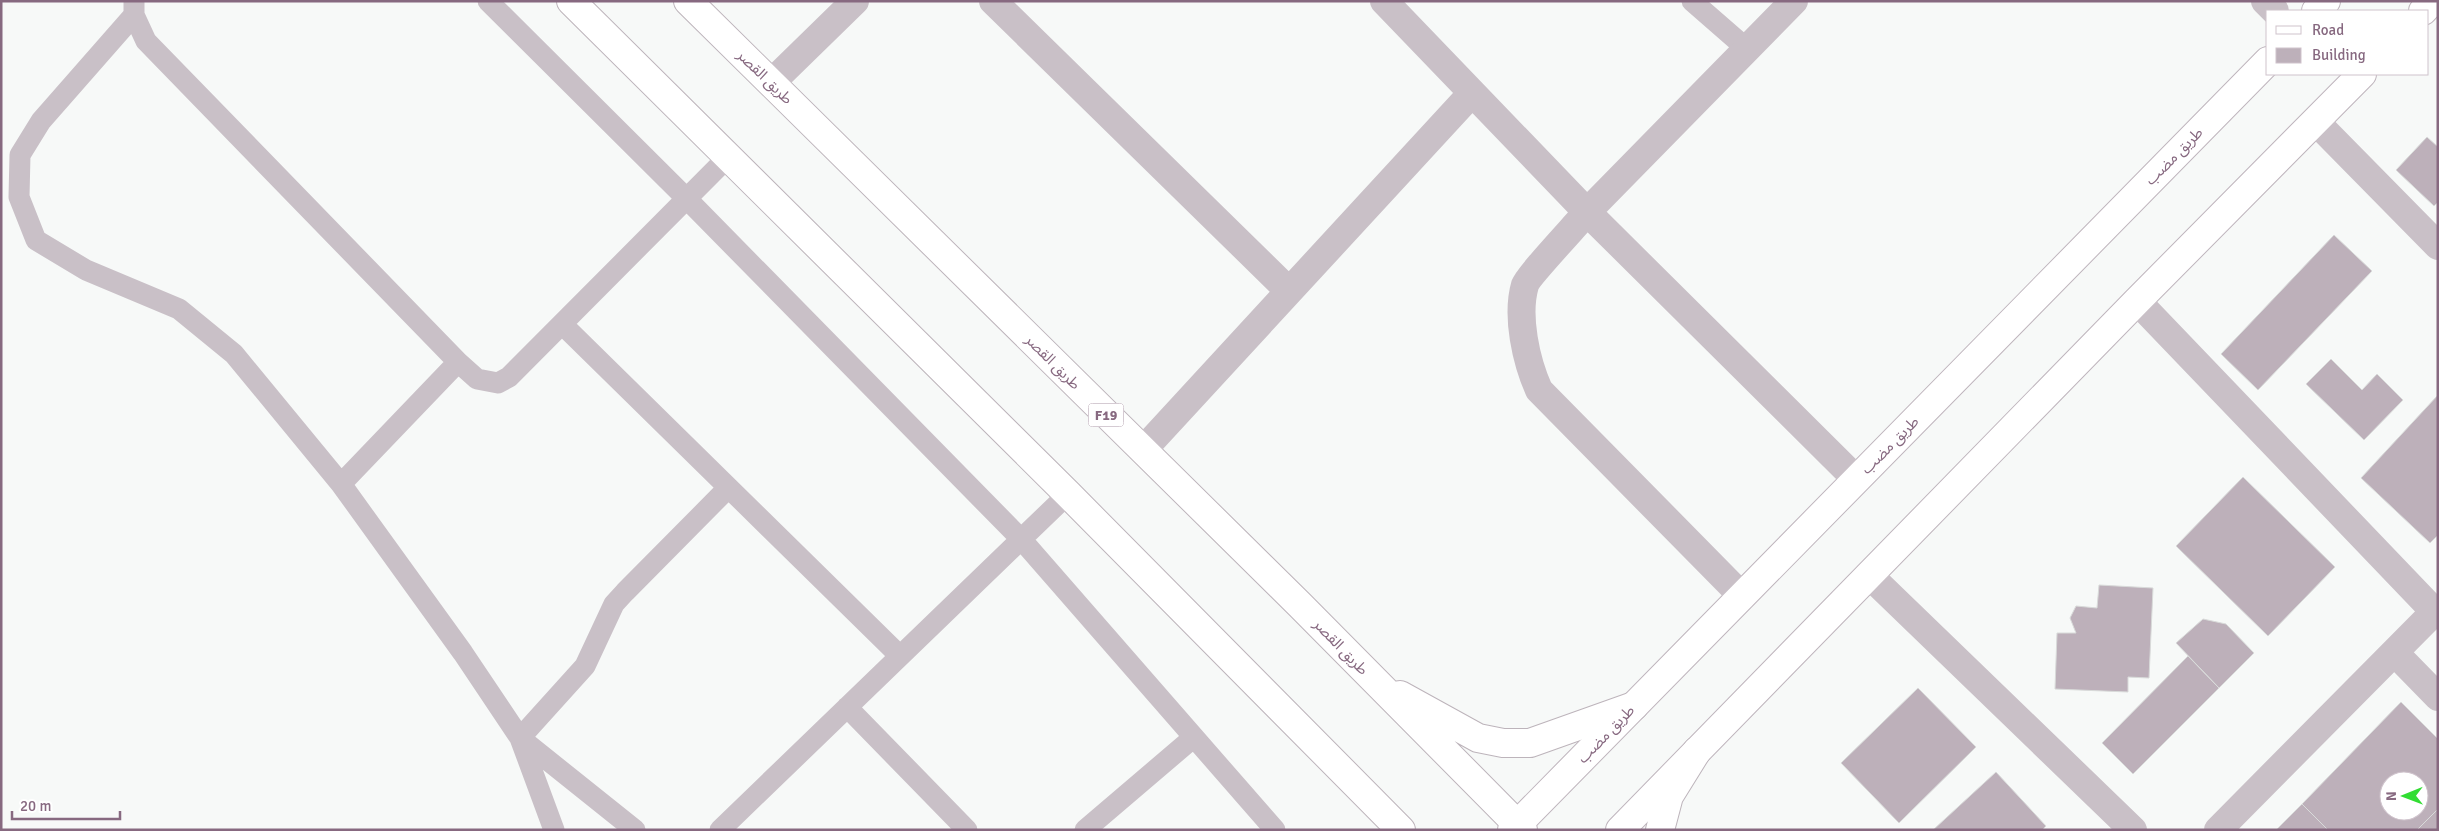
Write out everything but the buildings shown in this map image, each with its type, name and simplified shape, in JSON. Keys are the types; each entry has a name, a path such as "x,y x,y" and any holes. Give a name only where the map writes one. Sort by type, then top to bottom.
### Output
{"main road":[{"path":"571,1 1068,494 1401,830"},
{"name":"طريق القصر","path":"688,1 1300,605 1517,828"},
{"path":"2317,10 2326,1"},
{"path":"2423,10 2432,1"},
{"name":"طريق مضب","path":"1517,828 1856,479 2266,63"},
{"path":"1620,830 2137,301 2361,75"},
{"path":"1372,679 1478,738 1503,743 1530,743 1634,706"},
{"path":"1660,830 1669,796 1697,751"}],"street":[{"path":"771,83 855,1"},
{"path":"993,1 1289,291"},
{"path":"1384,1 1587,212 1856,479"},
{"path":"1742,596 1539,390 1530,370 1522,327 1525,284 1587,212 1794,1"},
{"path":"2265,1 2274,10"},
{"path":"1143,450 1472,93"},
{"path":"2316,122 2438,246"},
{"path":"2137,301 2436,609 2218,830"},
{"path":"1869,575 2133,830"},
{"path":"2394,653 2438,697"}],"lane":[{"path":"488,1 687,199 1021,539 1275,830"},
{"path":"1692,1 1747,49"},
{"path":"134,8 146,41 476,379 498,383 509,376 563,325 728,157"},
{"path":"134,8 41,122 20,155 19,197 36,240 86,270 179,309 234,354 341,484 463,652 520,738 554,830"},
{"path":"563,325 900,656"},
{"path":"341,484 458,362"},
{"path":"520,738 585,666 614,604 728,488"},
{"path":"720,830 1068,494"},
{"path":"847,707 967,830"},
{"path":"1085,830 1194,737"},
{"path":"520,738 635,830"}]}
